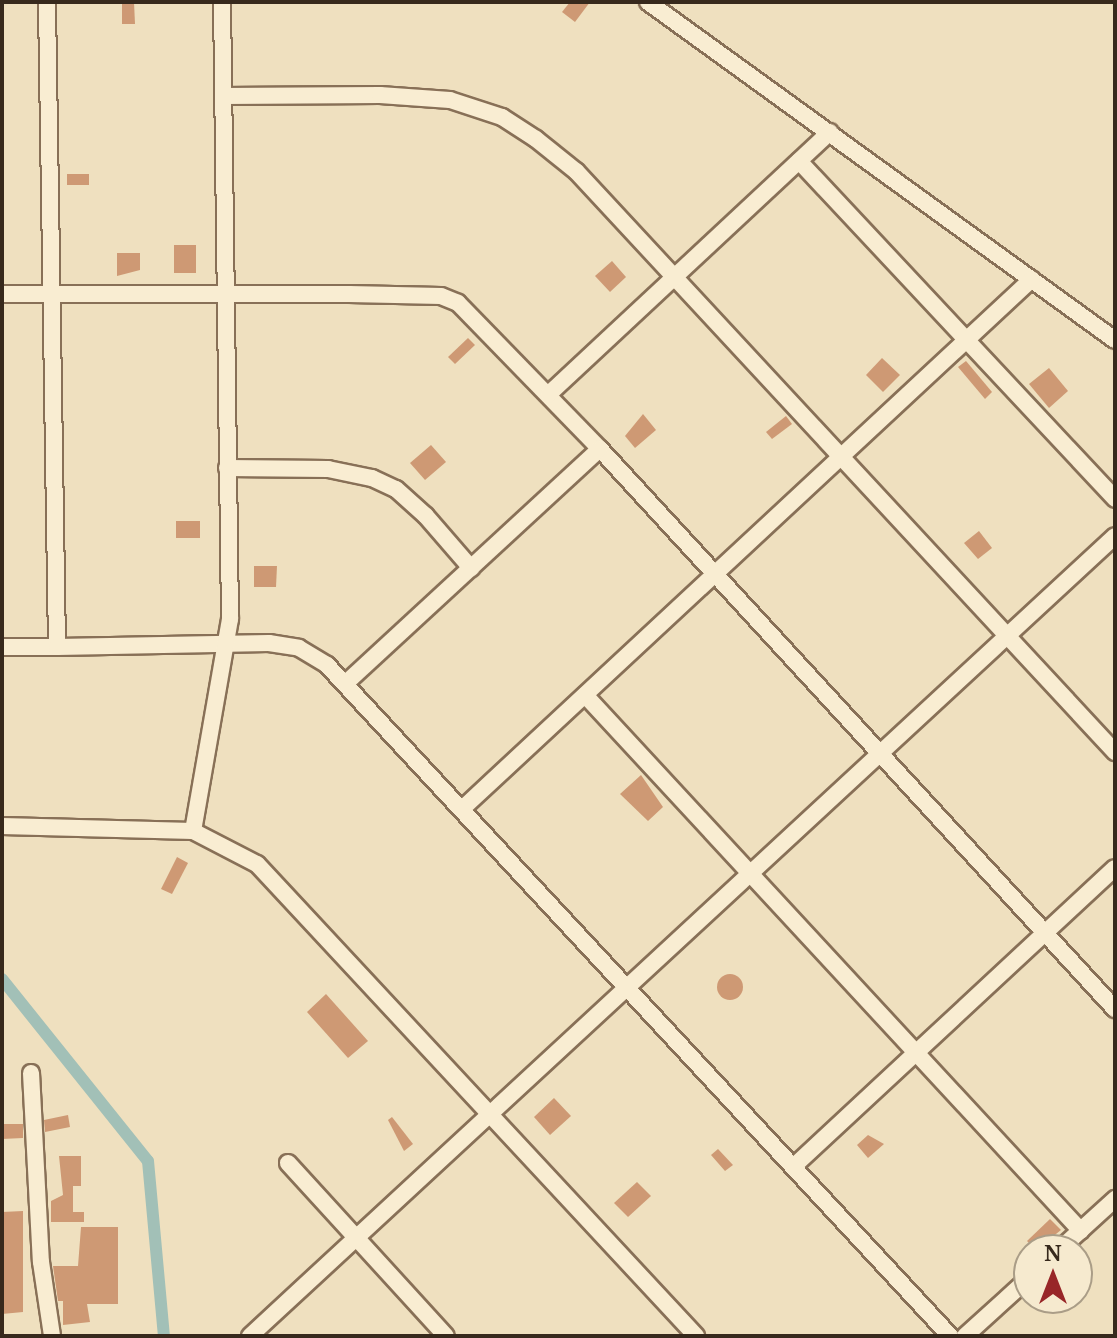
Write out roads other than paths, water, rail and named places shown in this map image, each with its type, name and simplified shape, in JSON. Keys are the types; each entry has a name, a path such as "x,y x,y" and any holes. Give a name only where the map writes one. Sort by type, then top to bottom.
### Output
{"street":[{"path":"47,2 57,647"},
{"path":"193,831 229,642 222,2"},
{"path":"648,2 1115,340"},
{"path":"223,96 405,96 450,100 502,117 576,171 1115,752"},
{"path":"549,394 830,132"},
{"path":"799,161 1115,499"},
{"path":"462,809 1032,279"},
{"path":"2,294 441,296 482,322 1115,1009"},
{"path":"346,683 600,449"},
{"path":"227,468 328,469 372,478 396,489 426,516 471,568"},
{"path":"250,1336 1115,536"},
{"path":"2,647 229,642 299,648 346,683 950,1336"},
{"path":"585,695 918,1049 1081,1231"},
{"path":"2,826 193,831 257,864 696,1336"},
{"path":"793,1167 1115,868"},
{"path":"31,1073 41,1262 52,1336"},
{"path":"288,1163 446,1336"},
{"path":"1078,1234 1115,1199"},
{"path":"965,1336 1013,1292"}],"waterway":[{"path":"2,979 148,1161 164,1336"}]}
